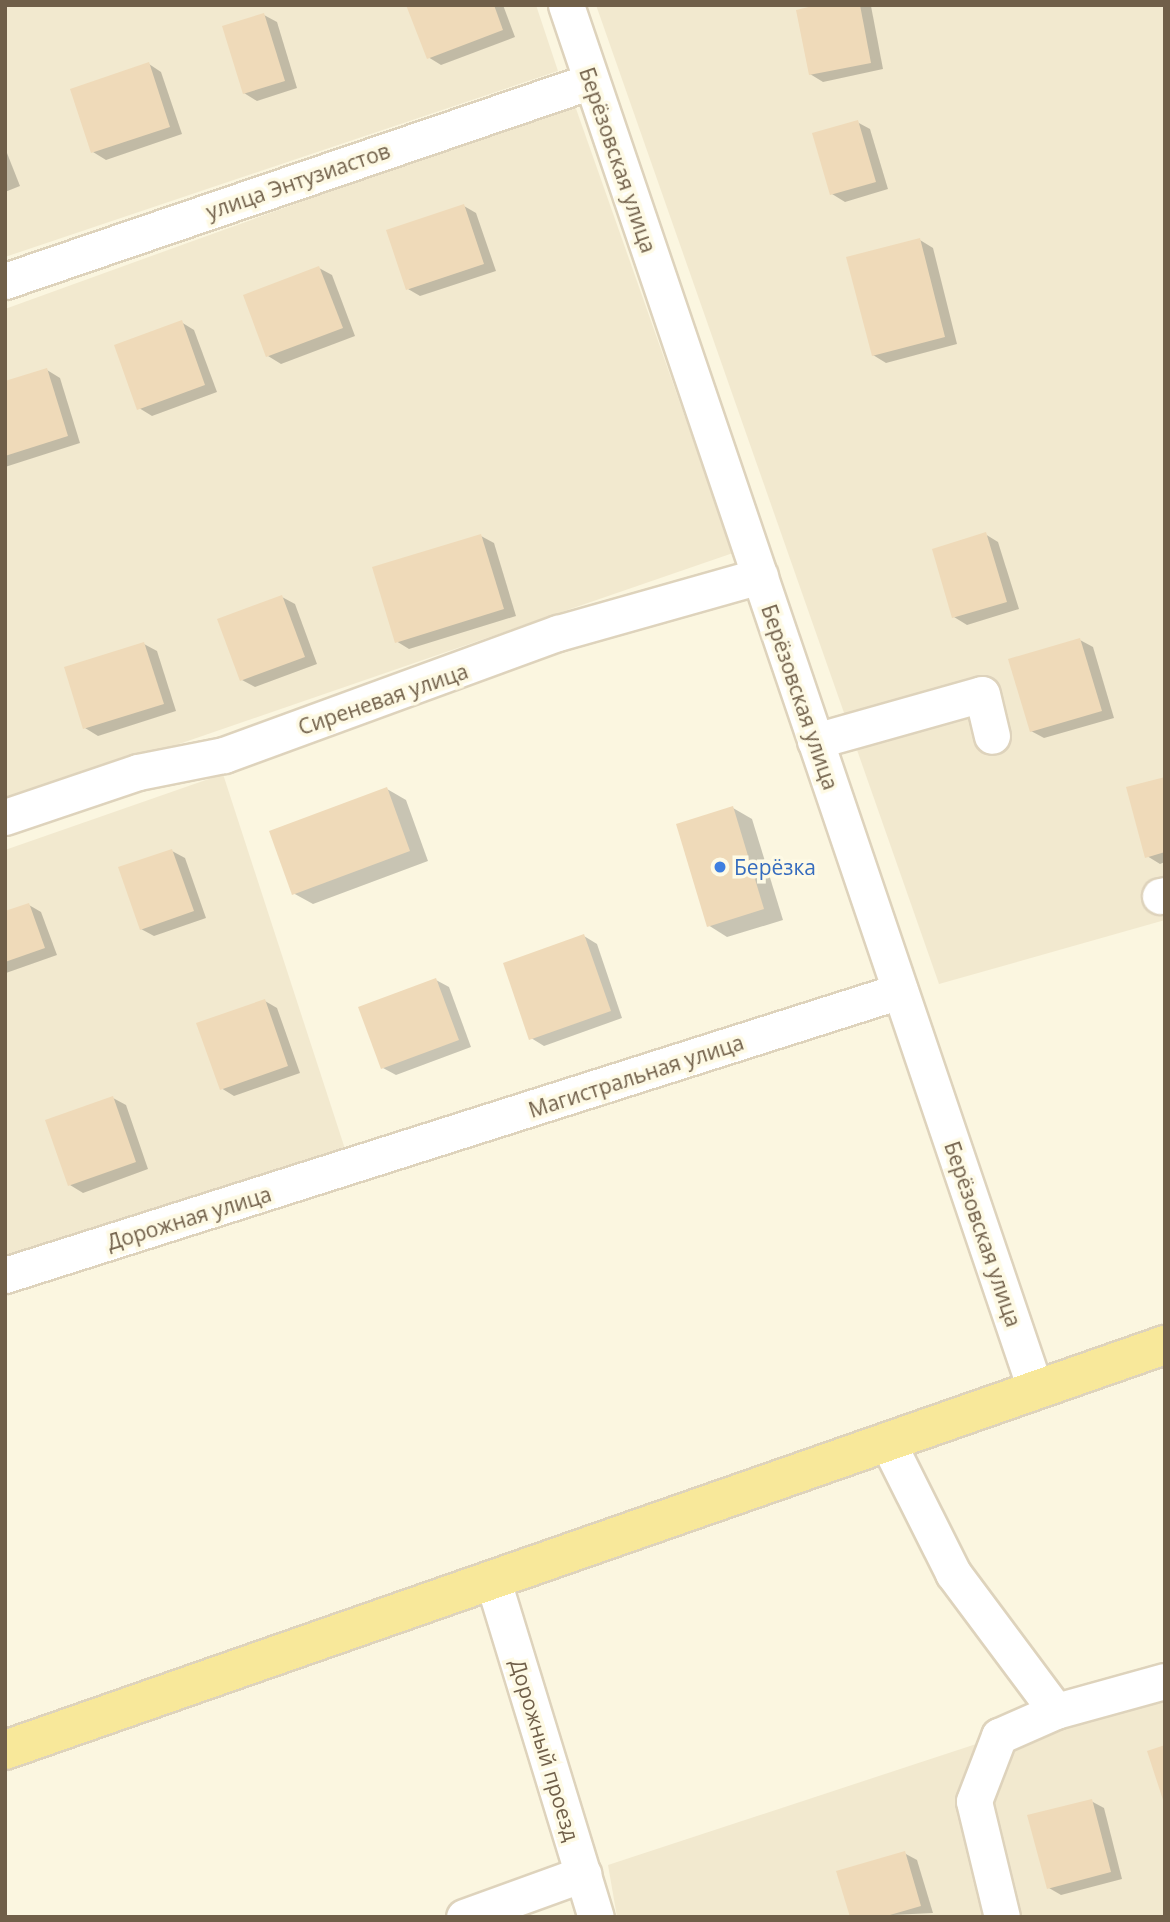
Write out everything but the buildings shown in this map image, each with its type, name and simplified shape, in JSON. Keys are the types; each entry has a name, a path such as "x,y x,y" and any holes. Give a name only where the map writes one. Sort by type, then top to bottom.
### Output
{"main road":[{"path":"5,1750 494,1584 1035,1388 1165,1345"}],"street":[{"name":"Берёзовская улица","path":"566,5 1035,1388"},
{"name":"улица Энтузиастов","path":"5,281 591,81"},
{"name":"Сиреневая улица","path":"5,817 138,772 224,755 558,633 760,576"},
{"path":"815,741 982,694 992,736"},
{"name":"Магистральная улица","path":"372,1160 900,991"},
{"name":"Дорожная улица","path":"5,1275 372,1160"},
{"path":"887,1441 953,1573 1056,1711"},
{"name":"Дорожный проезд","path":"494,1584 596,1917"},
{"path":"1002,1917 974,1801 999,1736 1056,1711 1165,1681"},
{"path":"464,1917 583,1874"}],"shaded area":[{"path":"5,5 536,5 558,71 5,257"},
{"path":"596,5 1165,5 1165,920 939,984"},
{"path":"574,103 733,553 5,804 5,309"},
{"path":"223,774 346,1152 5,1256 5,850"},
{"path":"1165,1682 1165,1917 617,1917 608,1865"}],"place":[{"name":"Берёзка","path":"720,867"}]}
